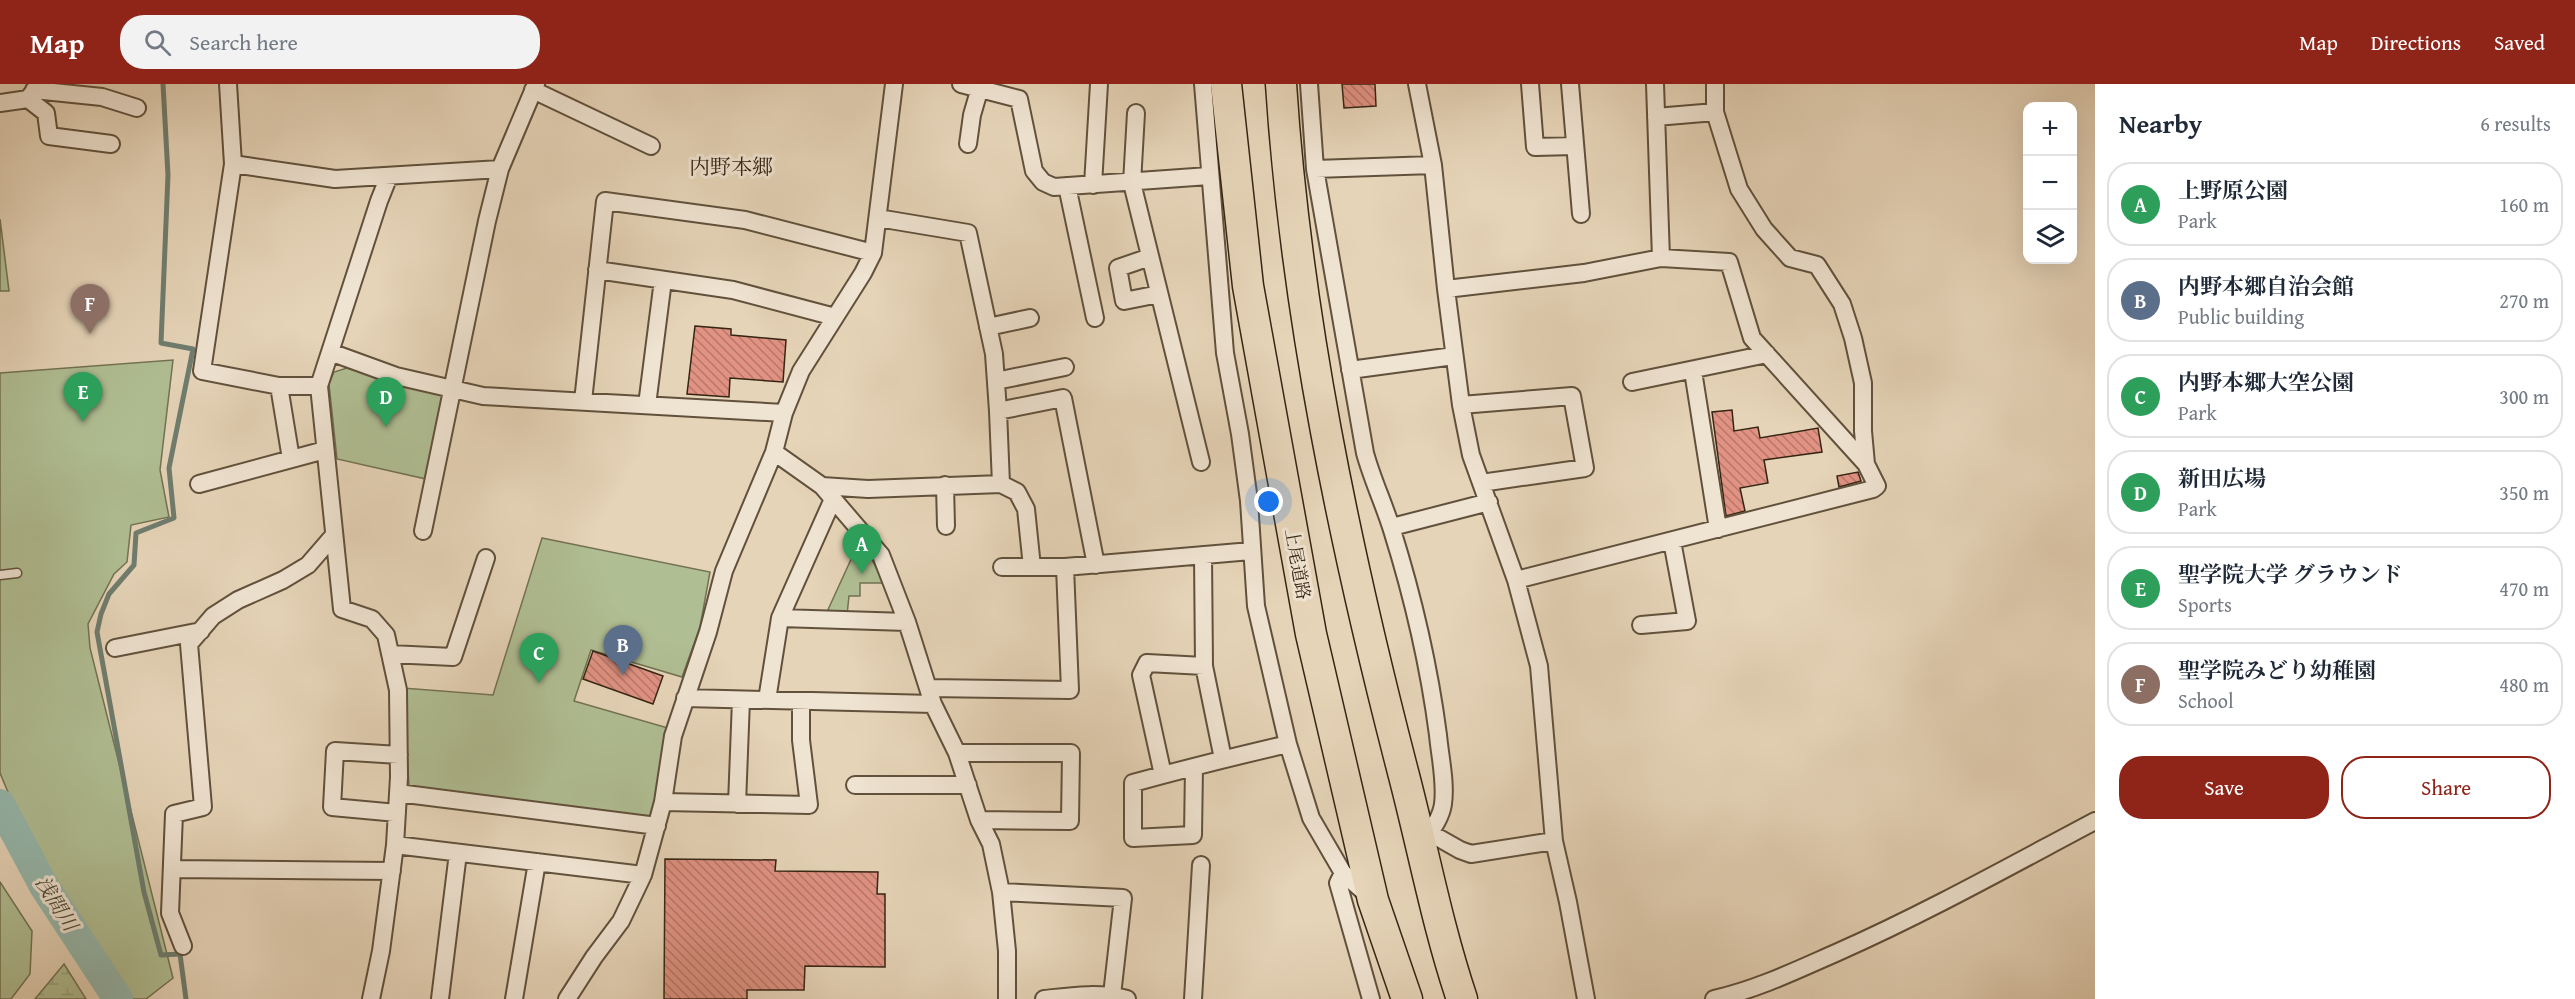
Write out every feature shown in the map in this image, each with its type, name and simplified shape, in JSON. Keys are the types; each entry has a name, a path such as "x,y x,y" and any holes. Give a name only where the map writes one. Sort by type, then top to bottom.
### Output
{"highway":[{"name":"上尾道路","path":"1226,84 1252,309 1311,634 1373,900 1407,999"},
{"path":"1281,84 1285,142 1304,292 1331,462 1368,635 1426,838 1443,940 1462,999"}],"street":[{"path":"228,84 233,164 202,371 279,386 319,386"},
{"path":"567,999 621,921 643,875 663,802 673,736 708,632 724,571 774,452 784,413 801,371 863,273 873,252 894,84"},
{"path":"961,84 980,86 1019,99 1034,171 1043,182 1054,187 1209,176"},
{"path":"1093,185 1099,84"},
{"path":"1203,84 1225,353 1248,490 1256,606 1288,744 1311,818 1343,873 1373,900"},
{"path":"1309,84 1315,169 1365,453 1373,482 1392,527 1415,609 1436,720 1442,767 1443,804 1426,838 1471,854 1554,841"},
{"path":"1417,84 1433,165 1461,405 1471,455 1516,580 1539,666 1554,841 1586,999"},
{"path":"1530,84 1535,147 1575,146"},
{"path":"1570,84 1581,214"},
{"path":"1655,84 1661,258"},
{"path":"1715,84 1715,112 1739,189 1764,229 1790,258 1817,265 1842,304 1863,383 1866,464"},
{"path":"968,144 972,115 980,86"},
{"path":"423,531 500,169 534,87 651,146"},
{"path":"0,103 32,91 102,97 137,108"},
{"path":"32,91 46,113 49,136 111,144"},
{"path":"1656,117 1715,112"},
{"path":"1136,113 1132,183 1201,462"},
{"path":"233,164 335,179 500,169"},
{"path":"1315,169 1433,165"},
{"path":"371,999 381,951 395,845 399,793 398,690 386,635 372,618 342,609 319,386 389,176"},
{"path":"1067,186 1095,318"},
{"path":"583,401 605,201 745,220 873,252"},
{"path":"878,218 968,233 994,354 1001,484"},
{"path":"1150,257 1118,268 1124,301 1159,294"},
{"path":"1446,289 1584,273 1661,258 1729,262 1752,338 1866,464 1876,486 1873,489 1516,580"},
{"path":"597,270 733,290 835,317"},
{"path":"647,405 663,280"},
{"path":"988,327 1030,318"},
{"path":"330,352 396,376 483,396 784,413"},
{"path":"1632,382 1767,354"},
{"path":"1350,370 1454,356"},
{"path":"996,381 1065,367"},
{"path":"1693,371 1718,528"},
{"path":"279,386 291,459"},
{"path":"1461,405 1572,396 1585,468 1481,483"},
{"path":"998,411 1062,398 1095,565"},
{"path":"199,484 326,450"},
{"path":"774,452 828,493 881,555 907,622 930,696 957,753 979,820 991,844 1001,892 1007,951 1007,999"},
{"path":"828,493 868,489 1001,484 1017,492 1026,509 1032,567"},
{"path":"945,485 946,526"},
{"path":"767,700 780,618 828,493"},
{"path":"1392,527 1489,502"},
{"path":"183,946 170,913 174,814 203,807 189,644 213,616 238,600 283,580 308,565 334,535"},
{"path":"1641,625 1687,621 1672,541"},
{"path":"1002,567 1065,567 1251,551"},
{"path":"1203,555 1204,666 1223,759"},
{"path":"390,654 453,657 486,558"},
{"path":"685,698 801,701 1070,690 1065,567"},
{"path":"780,618 907,622"},
{"path":"115,648 201,631"},
{"path":"1163,775 1141,675 1147,663 1204,666"},
{"path":"737,804 741,700"},
{"path":"663,802 809,805 801,740 801,701"},
{"path":"1194,767 1193,835 1133,838 1133,783 1223,759 1288,744"},
{"path":"397,813 332,807 335,751 399,755"},
{"path":"957,753 1071,753 1070,821 979,820"},
{"path":"855,785 968,785"},
{"path":"399,793 657,826"},
{"path":"1714,999 1743,997 1892,928 2095,821"},
{"path":"395,845 643,875"},
{"path":"440,999 458,853"},
{"path":"514,999 537,862"},
{"path":"1192,999 1201,865"},
{"path":"172,869 392,870"},
{"path":"1343,873 1338,883 1371,999"},
{"path":"1001,892 1124,898 1119,997 1075,995 1044,999"}],"lane":[{"path":"0,575 17,573"}],"green space":[{"path":"0,219 9,291 0,291"},
{"path":"173,360 160,470 169,517 131,525 127,562 114,574 88,624 90,648 173,978 146,999 132,999 30,845 0,773 0,373"},
{"path":"347,368 445,395 426,479 337,459 329,384 334,372"},
{"path":"542,538 710,572 700,627 682,677 591,650 574,701 668,728 651,820 409,786 403,688 493,695"},
{"path":"859,542 870,556 884,583 860,583 860,596 849,596 847,615 826,614"},
{"path":"0,882 32,931 30,974 11,999 0,999"},
{"path":"64,964 86,999 35,999"}],"building":[{"path":"1342,84 1375,84 1376,106 1344,108"},
{"path":"695,326 731,329 731,335 786,340 783,382 730,378 729,397 687,394"},
{"path":"1732,410 1734,431 1758,427 1760,438 1818,428 1822,452 1764,460 1768,483 1740,488 1745,511 1726,516 1712,412"},
{"path":"1858,472 1861,481 1839,487 1837,476"},
{"path":"593,651 663,676 653,704 583,679"},
{"path":"665,859 776,860 775,871 878,872 877,894 885,894 885,967 805,966 804,990 747,990 747,999 664,999"}],"waterway":[{"path":"163,84 168,175 161,343 193,349 169,468 174,518 136,533 134,565 109,594 97,632 144,892 161,955 180,954 186,999"},
{"name":"浅間川","path":"0,804 44,886 118,999"}],"place":[{"name":"聖学院みどり幼稚園","path":"90,334"},
{"name":"聖学院大学 グラウンド","path":"83,422"},
{"name":"新田広場","path":"386,427"},
{"name":"上野原公園","path":"862,574"},
{"name":"内野本郷自治会館","path":"623,675"},
{"name":"内野本郷大空公園","path":"539,683"}],"district":[{"name":"内野本郷","path":"731,166"}]}
